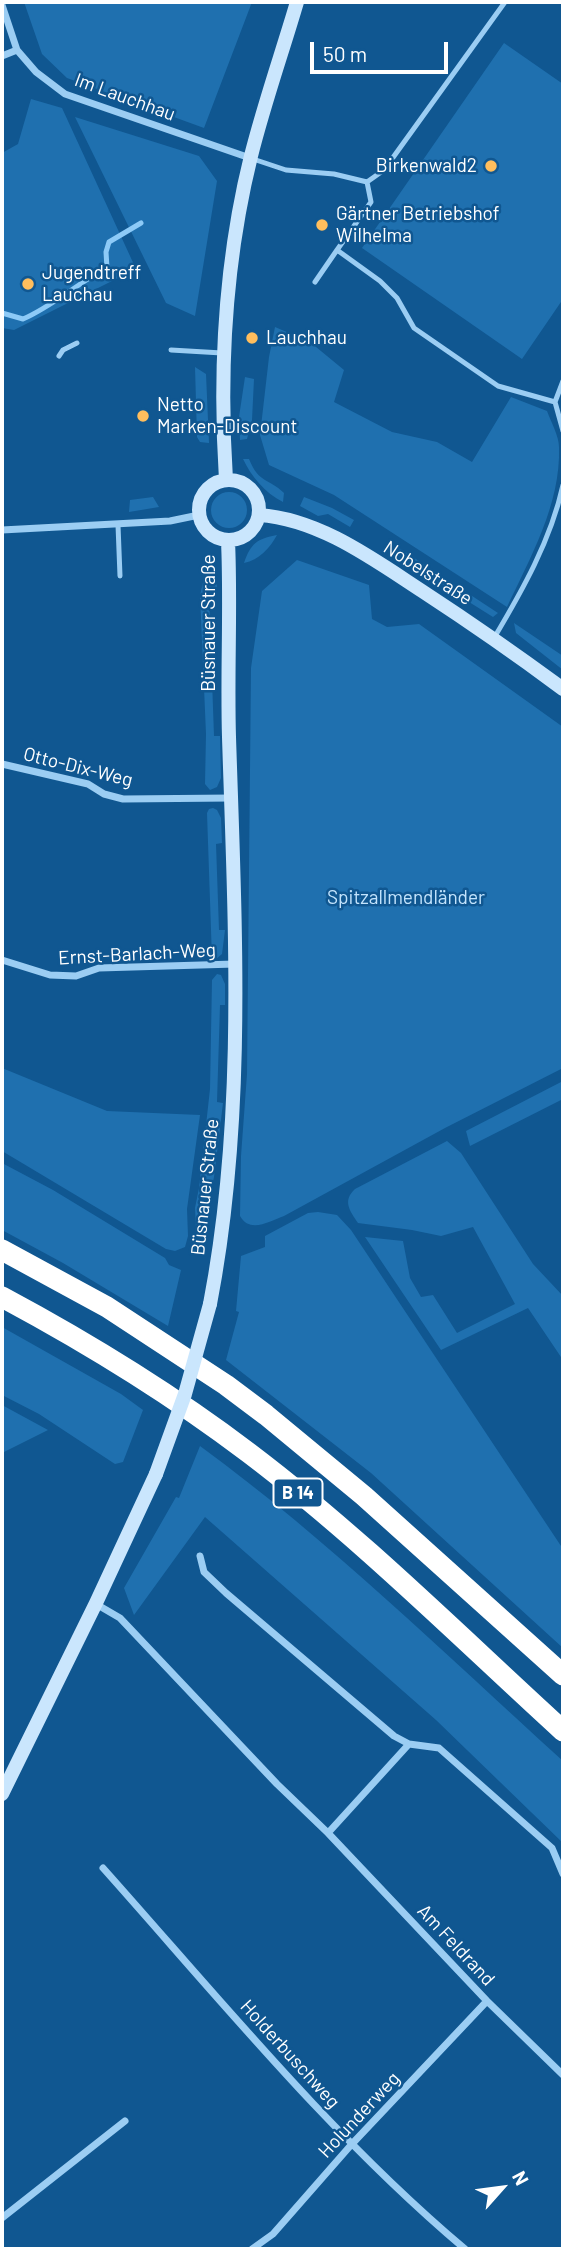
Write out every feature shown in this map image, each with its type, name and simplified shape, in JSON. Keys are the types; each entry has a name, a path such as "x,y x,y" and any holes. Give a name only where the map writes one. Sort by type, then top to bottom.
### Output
{"highway":[{"name":"B 14","path":"2,1250 107,1307 226,1385 266,1415 364,1496 563,1675"},
{"name":"B 14","path":"2,1297 86,1343 251,1454 353,1539 563,1731"}],"street":[{"path":"226,480 225,353 233,257 250,158 297,2"},
{"path":"2,5 17,50 2,56"},
{"name":"Im Lauchhau","path":"17,50 36,72 65,94 250,158"},
{"path":"2,530 118,525 170,521 199,515 199,506 208,488 226,480 244,484 251,489 259,506 259,515"},
{"name":"Büsnauer Straße","path":"199,515 209,533 228,541 245,537 252,531 259,515"},
{"name":"Nobelstraße","path":"259,515 289,519 347,544 494,638 563,690"},
{"name":"Büsnauer Straße","path":"2,1794 156,1474 185,1394 210,1304 222,1243 236,1041 227,687 228,541"},
{"name":"Otto-Dix-Weg","path":"2,764 88,784 104,794 122,799 231,798"},
{"name":"Ernst-Barlach-Weg","path":"2,960 50,975 76,976 99,968 235,964"},
{"path":"201,1556 204,1572 226,1593 394,1736 409,1744 439,1748 552,1848 563,1874"},
{"name":"Am Feldrand","path":"96,1603 120,1618 276,1784 328,1833 487,2001 563,2076"},
{"path":"328,1833 409,1744"},
{"name":"Holderbuschweg","path":"103,1868 351,2146 422,2214 465,2249"},
{"name":"Holunderweg","path":"252,2249 273,2234 487,2001"},
{"path":"2,2218 125,2121"}],"lane":[{"path":"250,158 286,170 334,174 367,182 384,170 505,2"},
{"path":"314,282 371,202 367,182"},
{"path":"337,250 380,281 397,298 414,328 498,386 555,402"},
{"path":"59,356 63,350 77,344"},
{"path":"171,349 225,353"},
{"path":"563,381 555,402 563,431"},
{"path":"494,638 527,581 558,509 563,485"},
{"path":"118,525 120,576"}],"green space":[{"path":"24,2 252,2 204,128 67,78 42,54"},
{"name":"Birkenwald2","path":"504,43 563,84 563,299 522,359 362,248"},
{"path":"31,99 62,108 136,269 14,330 2,328 2,153 18,144"},
{"path":"75,117 199,156 217,181 195,316 166,303"},
{"path":"275,327 310,342 344,370 334,402 392,432 437,442 472,462 511,397 547,411 559,443 555,489 534,550 507,607 334,495 269,465 260,435"},
{"path":"195,367 206,374 209,443 200,442 197,437"},
{"path":"245,377 254,379 252,420 247,439 240,440 239,417"},
{"path":"243,459 249,459 261,477 284,493 283,502 259,484"},
{"path":"229,492 242,497 247,510 242,523 229,528 216,523 211,510 216,497"},
{"path":"153,497 159,507 129,512 130,500"},
{"path":"304,497 354,520 350,527 328,514 318,516 300,506"},
{"path":"277,535 264,553 244,563 256,543"},
{"path":"399,548 498,613 493,617 394,555"},
{"name":"Spitzallmendländer","path":"297,560 369,585 372,619 387,627 419,624 563,727 563,1068 445,1128 284,1216 255,1225 244,1221 240,1216 247,1074 251,668 262,591"},
{"path":"204,579 215,580 217,586 215,595 209,596 214,736 220,736 221,778 217,787 210,790 205,784 206,734 200,595"},
{"path":"514,623 563,656 563,670 516,633"},
{"path":"213,808 221,818 222,843 216,844 219,930 225,930 222,954 216,959 212,959 207,813"},
{"path":"217,974 221,975 225,984 225,1005 220,1005 217,1102 223,1103 214,1177 201,1237 196,1229 195,1208 210,1089 212,980"},
{"path":"2,1068 107,1111 200,1115 187,1209 188,1236 185,1247 175,1251 166,1249 2,1151"},
{"path":"563,1081 563,1099 470,1146 466,1131"},
{"path":"447,1141 461,1153 533,1264 563,1296 563,1360 528,1308 441,1350 365,1237 403,1241 410,1278 421,1297 433,1295 457,1333 515,1304 473,1227 441,1236 358,1223 350,1210 348,1202 355,1189"},
{"path":"2,1163 53,1190 165,1258 169,1265 181,1270 168,1326 2,1230"},
{"path":"308,1213 337,1215 351,1230 563,1549 563,1648 371,1473 226,1360 239,1312 236,1311 241,1256 265,1247 265,1236"},
{"path":"2,1327 121,1394 143,1410 123,1462 115,1464 39,1414 2,1395"},
{"path":"2,1405 48,1430 2,1453"},
{"path":"200,1446 341,1559 563,1761 563,1843 436,1720 205,1517 134,1615 124,1588 176,1497 179,1498"}],"waterway":[{"path":"2,313 23,319 102,272 107,268 106,252 109,242 141,223"}],"place":[{"name":"Birkenwald2","path":"491,166"},
{"name":"Gärtner Betriebshof Wilhelma","path":"322,225"},
{"name":"Jugendtreff Lauchau","path":"28,284"},
{"name":"Lauchhau","path":"252,338"},
{"name":"Netto Marken-Discount","path":"143,416"}]}
